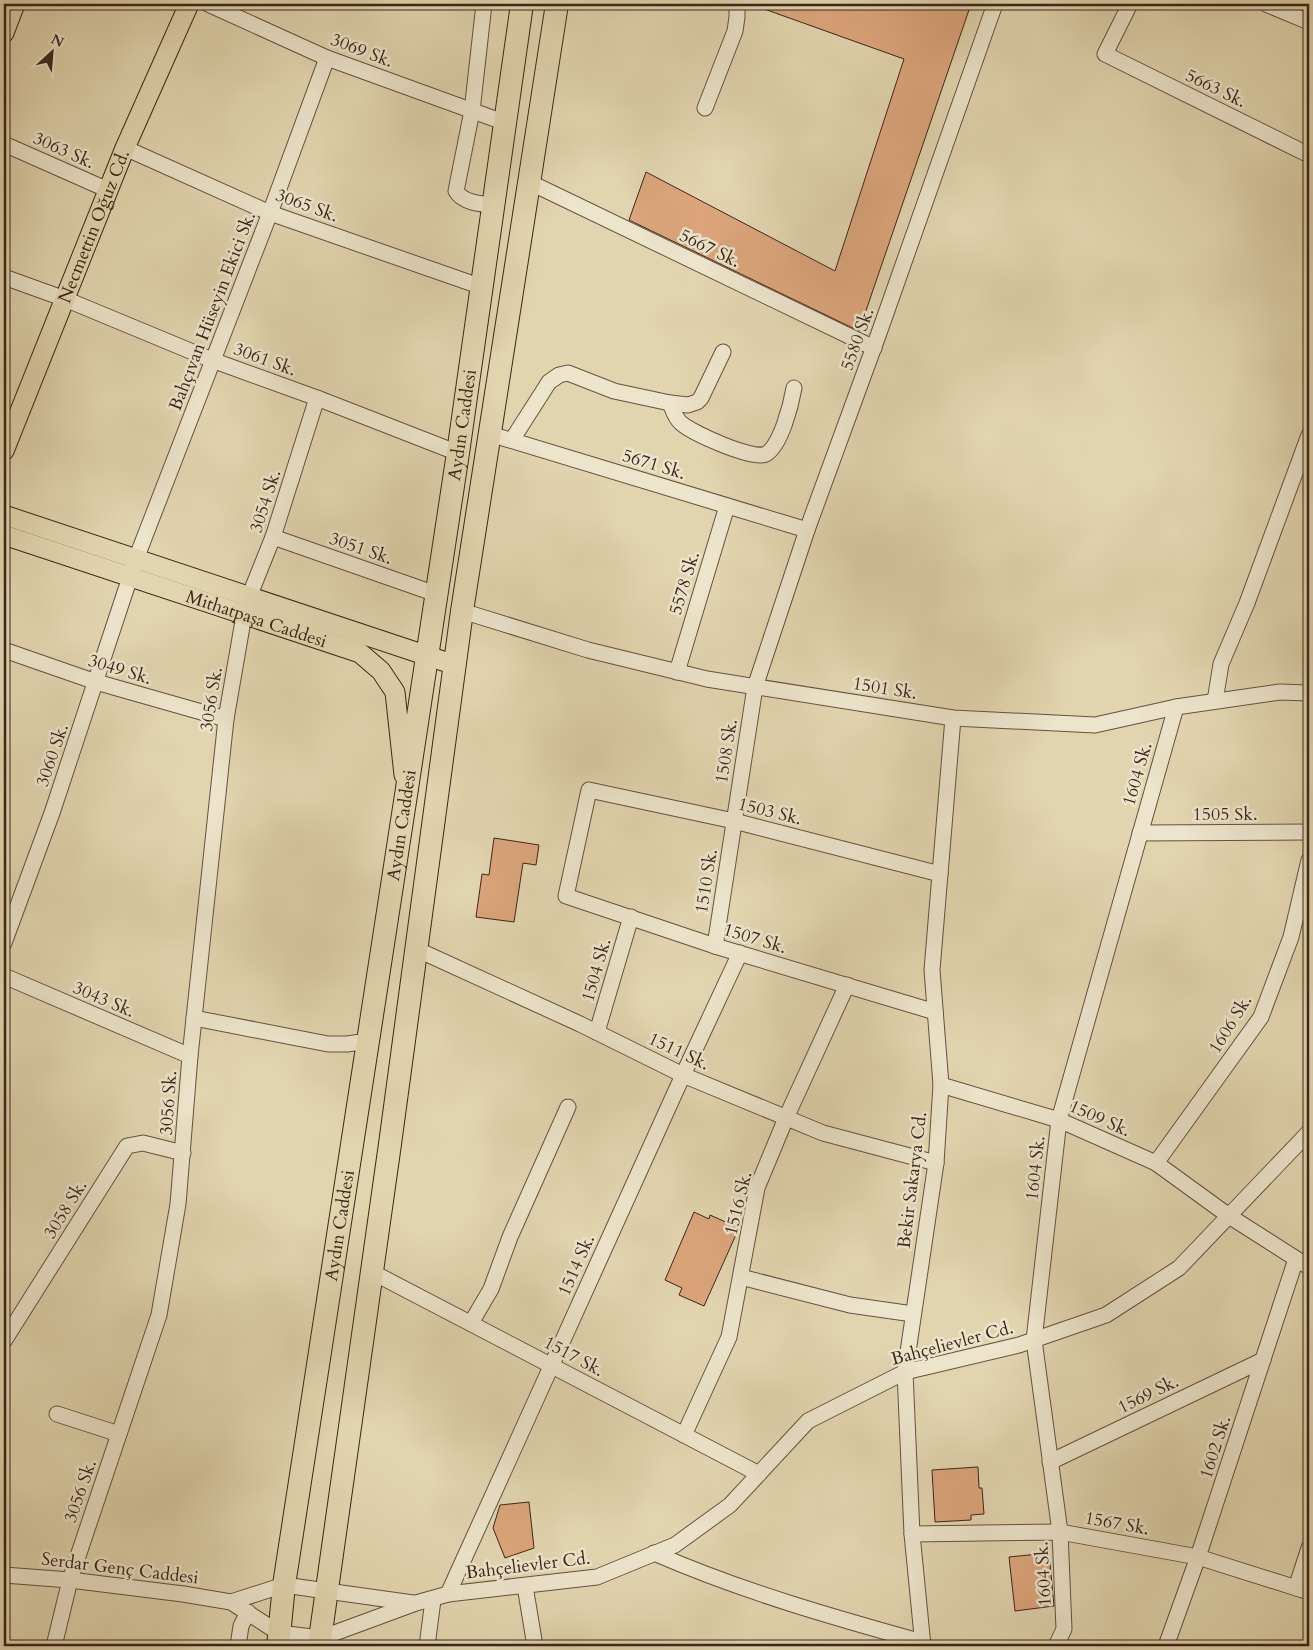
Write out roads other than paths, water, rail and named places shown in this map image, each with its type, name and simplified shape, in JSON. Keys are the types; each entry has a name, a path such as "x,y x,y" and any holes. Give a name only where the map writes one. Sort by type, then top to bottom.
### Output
{"highway":[{"name":"Aydın Caddesi","path":"278,1639 284,1585 458,453 522,4"},
{"name":"Aydın Caddesi","path":"320,1642 462,611 557,4"}],"main road":[{"path":"4,33 15,4"},
{"name":"Necmettin Oğuz Cd.","path":"4,451 125,148 189,4"},
{"name":"Mithatpaşa Caddesi","path":"4,515 136,559 360,653 381,671 394,692 406,795"},
{"name":"Mithatpaşa Caddesi","path":"4,535 130,577 247,606 455,665"}],"street":[{"name":"3069 Sk.","path":"208,4 327,58 506,123"},
{"path":"484,4 472,111 456,191 464,198 481,204 494,204"},
{"path":"705,108 734,31 737,4"},
{"name":"5580 Sk.","path":"755,687 807,530 874,348 996,4"},
{"name":"5663 Sk.","path":"1130,4 1105,54 1309,155"},
{"path":"1266,4 1309,22"},
{"name":"Bahçıvan Hüseyin Ekici Sk.","path":"130,577 327,58"},
{"name":"3063 Sk.","path":"4,144 108,190"},
{"name":"3065 Sk.","path":"125,148 270,212 482,286"},
{"name":"5667 Sk.","path":"529,182 874,348"},
{"name":"3061 Sk.","path":"4,276 65,299 212,360 317,398 458,453"},
{"path":"512,440 549,382 559,375 568,373 614,391 688,405 697,402 701,398 723,352"},
{"path":"670,403 681,423 697,433 747,453 760,456 767,454 778,438 790,409 794,388"},
{"name":"3054 Sk.","path":"247,606 274,537 317,398"},
{"name":"5671 Sk.","path":"490,434 807,530"},
{"path":"1215,701 1221,664 1304,466 1309,435"},
{"name":"5578 Sk.","path":"678,672 727,506"},
{"name":"3051 Sk.","path":"274,537 436,594"},
{"name":"3060 Sk.","path":"4,943 52,813 130,577"},
{"name":"3056 Sk.","path":"54,1646 70,1580 159,1315 178,1204 190,1056 226,719 247,606"},
{"name":"1501 Sk.","path":"462,611 588,650 707,679 952,718 1095,725 1176,707 1215,701 1280,692 1309,693"},
{"name":"3049 Sk.","path":"4,650 96,682 226,719"},
{"name":"1508 Sk.","path":"734,821 755,687"},
{"name":"1604 Sk.","path":"1056,1646 1064,1629 1060,1532 1034,1340 1059,1120 1176,707"},
{"name":"Bekir Sakarya Cd.","path":"923,1644 912,1534 905,1372 936,1163 941,1085 932,970 952,718"},
{"name":"1503 Sk.","path":"566,896 589,790 734,821 940,874"},
{"name":"1510 Sk.","path":"715,946 734,821"},
{"name":"1505 Sk.","path":"1140,833 1309,832"},
{"name":"1606 Sk.","path":"1156,1163 1261,1017 1291,937 1309,860"},
{"name":"1507 Sk.","path":"566,896 715,946 935,1012"},
{"name":"1504 Sk.","path":"597,1032 631,917"},
{"name":"1511 Sk.","path":"416,949 597,1032 683,1075 786,1118 823,1133 936,1163"},
{"name":"1514 Sk.","path":"448,1594 740,953"},
{"name":"3043 Sk.","path":"4,976 190,1056"},
{"name":"1516 Sk.","path":"684,1435 729,1337 757,1188 786,1118 847,985"},
{"path":"194,1018 328,1044 368,1041"},
{"name":"1509 Sk.","path":"941,1085 1059,1120 1156,1163 1229,1216 1309,1267"},
{"path":"471,1323 491,1289 510,1237 568,1107"},
{"name":"Bahçelievler Cd.","path":"416,1603 433,1600 448,1594 597,1577 675,1545 730,1505 808,1421 905,1372 1019,1345 1106,1315 1179,1268 1309,1132"},
{"name":"3058 Sk.","path":"4,1341 127,1146 143,1143 183,1152"},
{"name":"1602 Sk.","path":"1166,1646 1198,1557 1296,1259"},
{"name":"1517 Sk.","path":"372,1272 759,1474"},
{"path":"741,1277 850,1305 913,1314"},
{"name":"1569 Sk.","path":"1050,1462 1263,1360"},
{"path":"57,1414 119,1434"},
{"name":"1567 Sk.","path":"912,1534 1060,1532 1198,1557 1303,1590"},
{"path":"1303,1590 1309,1548"},
{"path":"654,1553 697,1572 817,1613 923,1644"},
{"name":"Serdar Genç Caddesi","path":"4,1575 70,1580 231,1602"},
{"path":"231,1602 284,1585 416,1603"},
{"path":"524,1586 535,1646"},
{"path":"426,1646 433,1600"},
{"path":"231,1602 248,1612 278,1639 320,1642 416,1603"},
{"path":"238,1646 241,1626 248,1612"}]}
